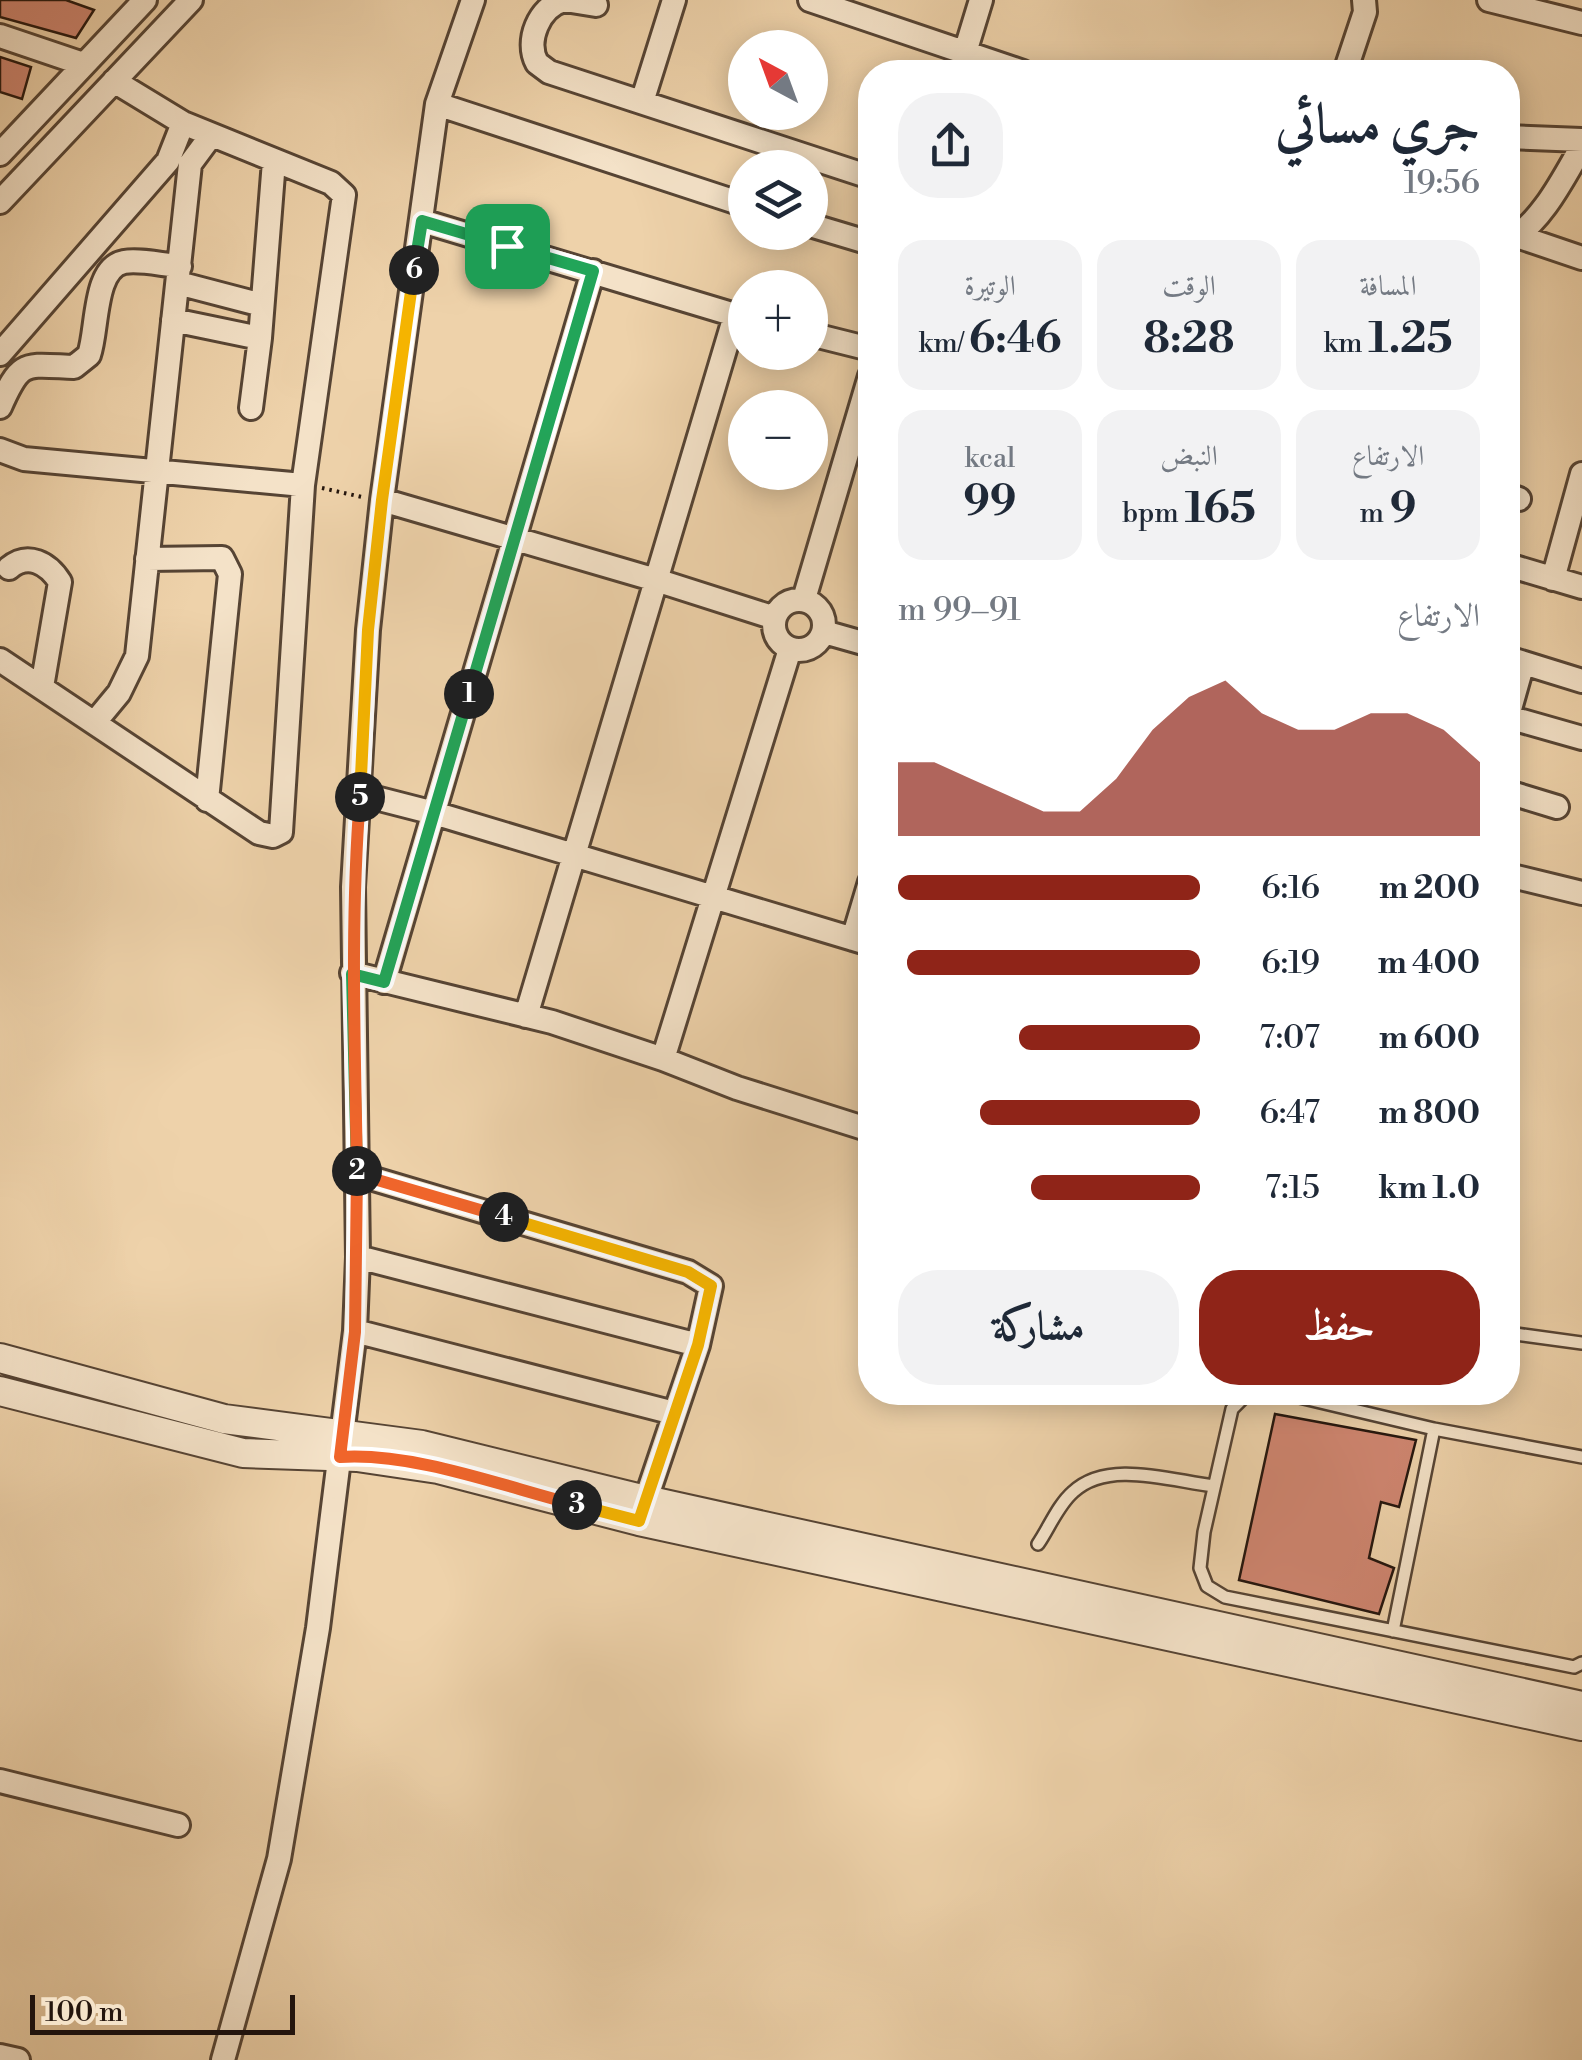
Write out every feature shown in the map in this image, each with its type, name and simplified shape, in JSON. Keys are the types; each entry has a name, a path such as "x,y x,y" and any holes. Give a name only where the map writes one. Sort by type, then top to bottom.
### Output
{"street":[{"path":"110,0 140,5 164,28"},
{"path":"0,202 190,0"},
{"path":"223,2060 278,1858 318,1628 355,1332 358,1257 353,887 372,499 422,221 437,104 472,0"},
{"path":"596,5 564,0 547,8 532,43 537,63 550,72 858,173"},
{"path":"642,102 674,0"},
{"path":"810,0 958,60"},
{"path":"964,60 981,0"},
{"path":"1349,60 1364,0"},
{"path":"1489,0 1582,24"},
{"path":"0,154 140,5"},
{"path":"0,36 83,64"},
{"path":"0,660 259,833 273,836 281,832 309,486 344,196 332,183 210,137 114,81"},
{"path":"437,104 728,199"},
{"path":"0,354 168,161 183,123"},
{"path":"95,722 119,693 137,656 190,164 210,137"},
{"path":"1520,138 1582,143 1543,208 1520,230"},
{"path":"251,408 274,160"},
{"path":"422,221 728,313"},
{"path":"828,230 858,239"},
{"path":"1520,240 1582,258"},
{"path":"0,407 20,370 28,365 74,368 89,355 102,281 110,269 123,262 179,274 262,305"},
{"path":"384,982 593,271"},
{"path":"173,320 260,338"},
{"path":"828,338 858,346"},
{"path":"526,1016 656,580 728,355"},
{"path":"804,600 858,417"},
{"path":"0,450 24,459 309,486"},
{"path":"1553,579 1582,474"},
{"path":"372,499 774,618"},
{"path":"147,558 222,558 230,574 207,800"},
{"path":"9,568 18,561 36,560 51,568 60,582 42,687"},
{"path":"1520,569 1582,588"},
{"path":"804,600 819,608 824,632 820,640 806,649 790,648 778,640 774,618 782,605 804,600"},
{"path":"824,632 858,642"},
{"path":"662,1058 790,648"},
{"path":"1520,662 1582,681"},
{"path":"1520,720 1582,738"},
{"path":"360,794 434,812 858,941"},
{"path":"1520,796 1557,807"},
{"path":"1520,877 1582,893"},
{"path":"352,974 526,1016 858,1126"},
{"path":"357,1174 704,1279 711,1286 698,1345 643,1510"},
{"path":"358,1257 698,1345"},
{"path":"355,1332 674,1413"},
{"path":"0,1358 224,1420 341,1446 373,1458 643,1510 1582,1706"},
{"path":"0,1391 242,1453 341,1446"},
{"path":"643,1510 1582,1726"},
{"path":"0,1781 178,1825"},
{"path":"0,2056 18,2060"}],"lane":[{"path":"1520,1335 1582,1343"},
{"path":"1236,1405 1204,1532 1200,1568 1207,1586 1225,1597 1574,1667 1582,1663"},
{"path":"1333,1405 1582,1457"},
{"path":"1392,1631 1434,1429"},
{"path":"1038,1544 1069,1495 1087,1481 1110,1474 1214,1486"}],"path":[{"path":"309,486 372,499"}],"building":[{"path":"0,0 66,0 94,10 76,38 0,17"},
{"path":"0,57 31,67 22,99 0,92"},
{"path":"1275,1414 1416,1440 1399,1507 1381,1502 1369,1558 1394,1568 1379,1614 1239,1580"}],"route":[{"path":"507,246 422,221 382,500 368,630 353,887 352,974 357,1174 688,1272 711,1286 698,1345 639,1521 438,1469 373,1458 340,1457 355,1332 358,1257 352,974 384,982 593,271 507,246"}]}
